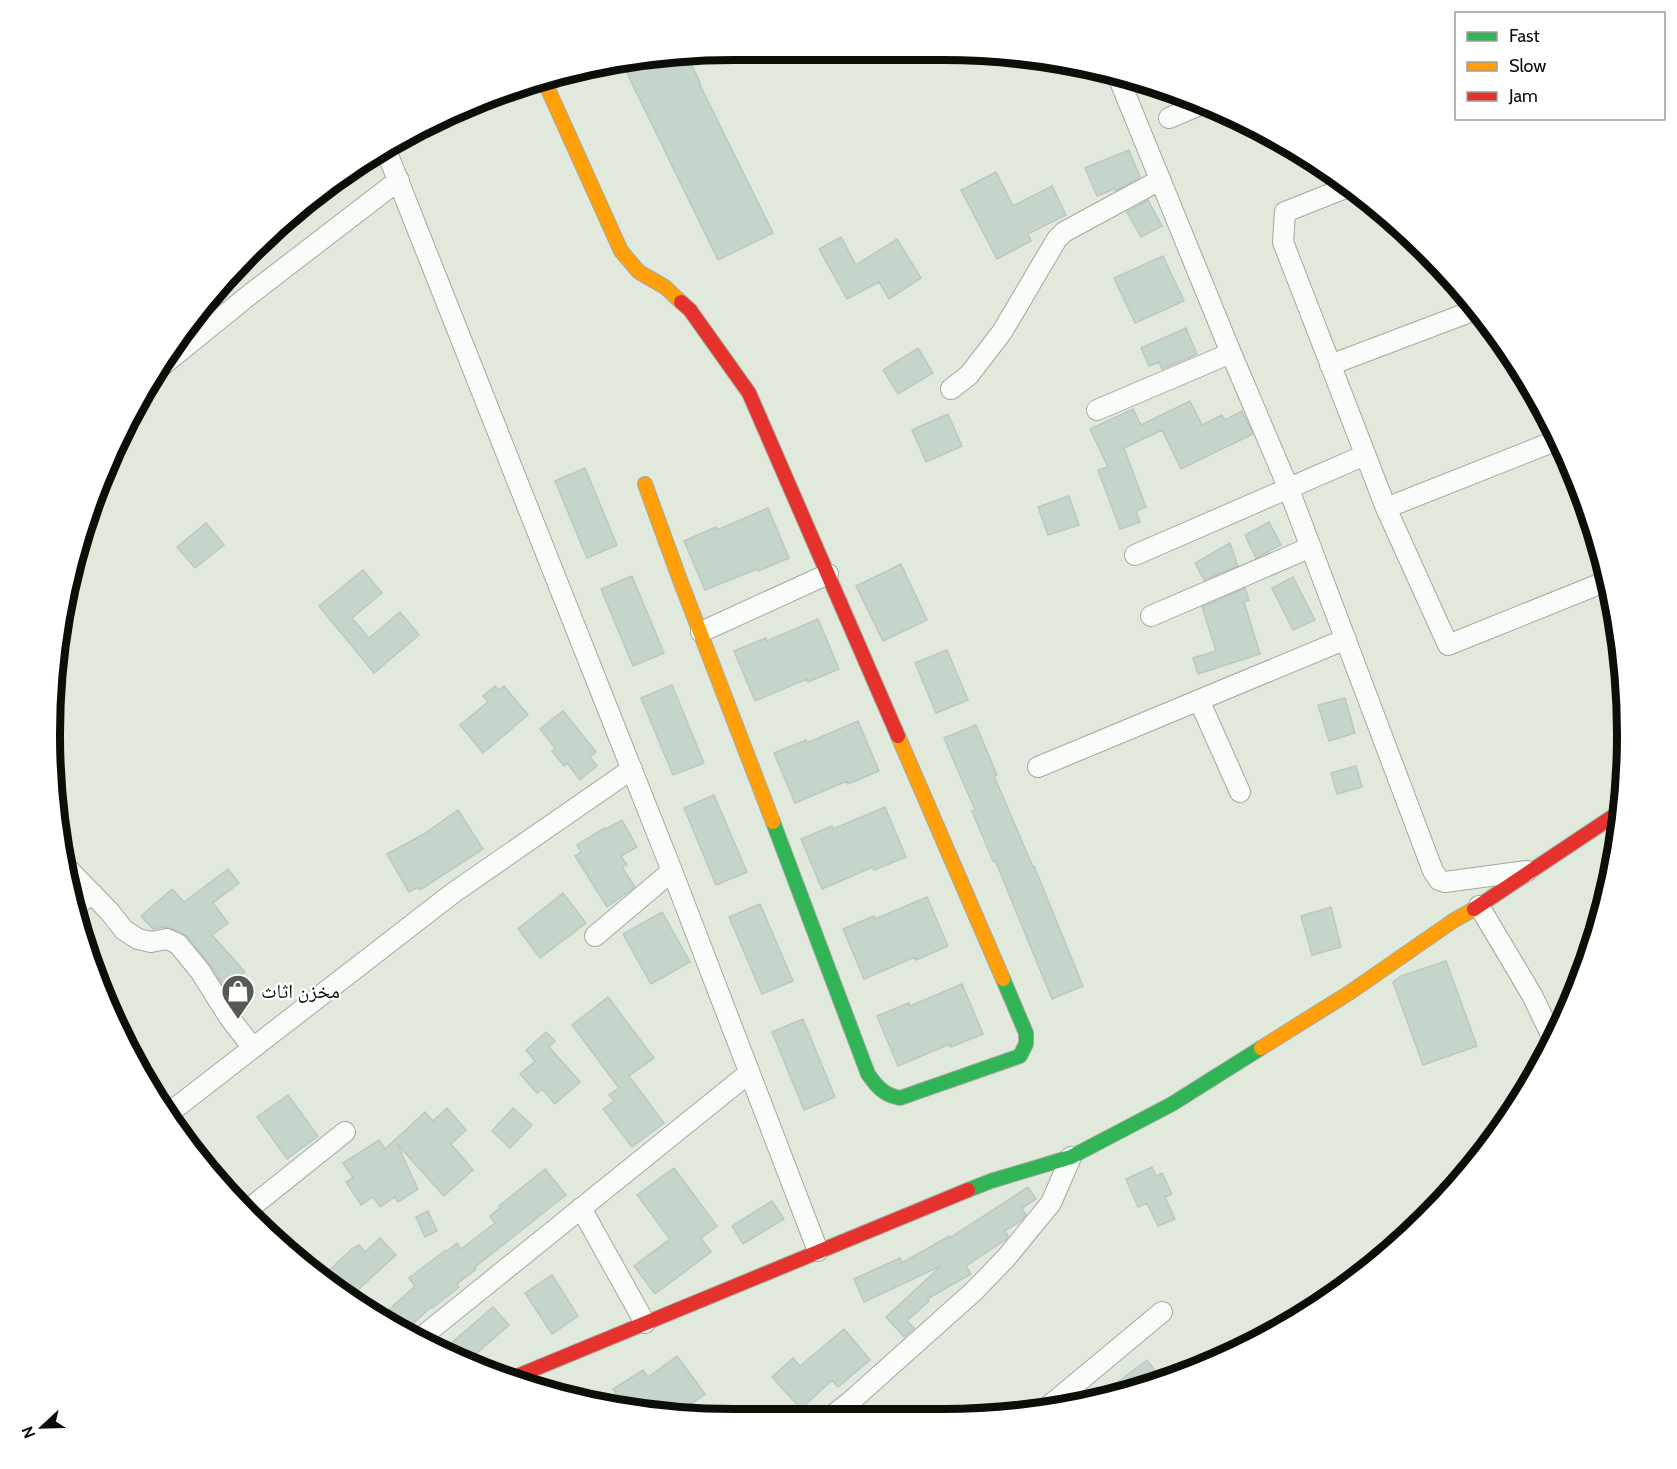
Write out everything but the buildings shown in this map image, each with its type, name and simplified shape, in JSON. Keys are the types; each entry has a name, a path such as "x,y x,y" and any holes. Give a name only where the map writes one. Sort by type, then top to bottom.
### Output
{"street":[{"path":"1121,84 1288,488 1436,876 1445,882 1529,871"},
{"path":"547,87 621,251 639,272 665,287 690,310 749,393 1023,1024 1026,1048 1020,1056 900,1098 887,1096 877,1088 868,1074 645,484"},
{"path":"1169,118 1193,108"},
{"path":"389,155 672,871 818,1251"},
{"path":"180,351 399,180"},
{"path":"951,389 969,375 1002,332 1057,239 1064,232 1160,180"},
{"path":"1340,190 1285,212 1283,242 1386,508 1448,645 1600,584"},
{"path":"1330,365 1469,313"},
{"path":"1097,410 1231,353"},
{"path":"1386,508 1551,444"},
{"path":"1135,555 1365,455"},
{"path":"1151,616 1311,547"},
{"path":"701,632 828,574"},
{"path":"1038,767 1346,639"},
{"path":"1198,700 1239,792"},
{"path":"174,1109 453,893 632,769"},
{"path":"522,1374 991,1181 1071,1157 1172,1104 1349,993 1453,921 1612,817"},
{"path":"595,936 672,871"},
{"path":"75,876 124,930 138,939 152,942 167,939 178,944 200,971 229,1017 252,1047"},
{"path":"81,902 92,893"},
{"path":"1479,906 1532,995 1549,1030"},
{"path":"425,1333 749,1073"},
{"path":"253,1206 345,1132"},
{"path":"841,1409 973,1292 1006,1258 1051,1203 1071,1157"},
{"path":"581,1208 645,1323"},
{"path":"1058,1399 1162,1312"}],"traffic: fast":[{"path":"773,822 868,1074 885,1093 900,1098 1020,1056 1026,1044 1026,1033 1003,979"},
{"path":"968,1190 1071,1157 1172,1104 1261,1048"}],"traffic: slow":[{"path":"547,87 621,251 639,272 665,287 681,302"},
{"path":"645,484 773,822"},
{"path":"898,736 1003,979"},
{"path":"1261,1048 1349,993 1474,909"}],"traffic: jam":[{"path":"681,302 690,310 749,393 898,736"},
{"path":"1474,909 1612,817"},
{"path":"522,1374 968,1190"}],"place":[{"name":"مخزن اثاث","path":"238,1020"}]}
